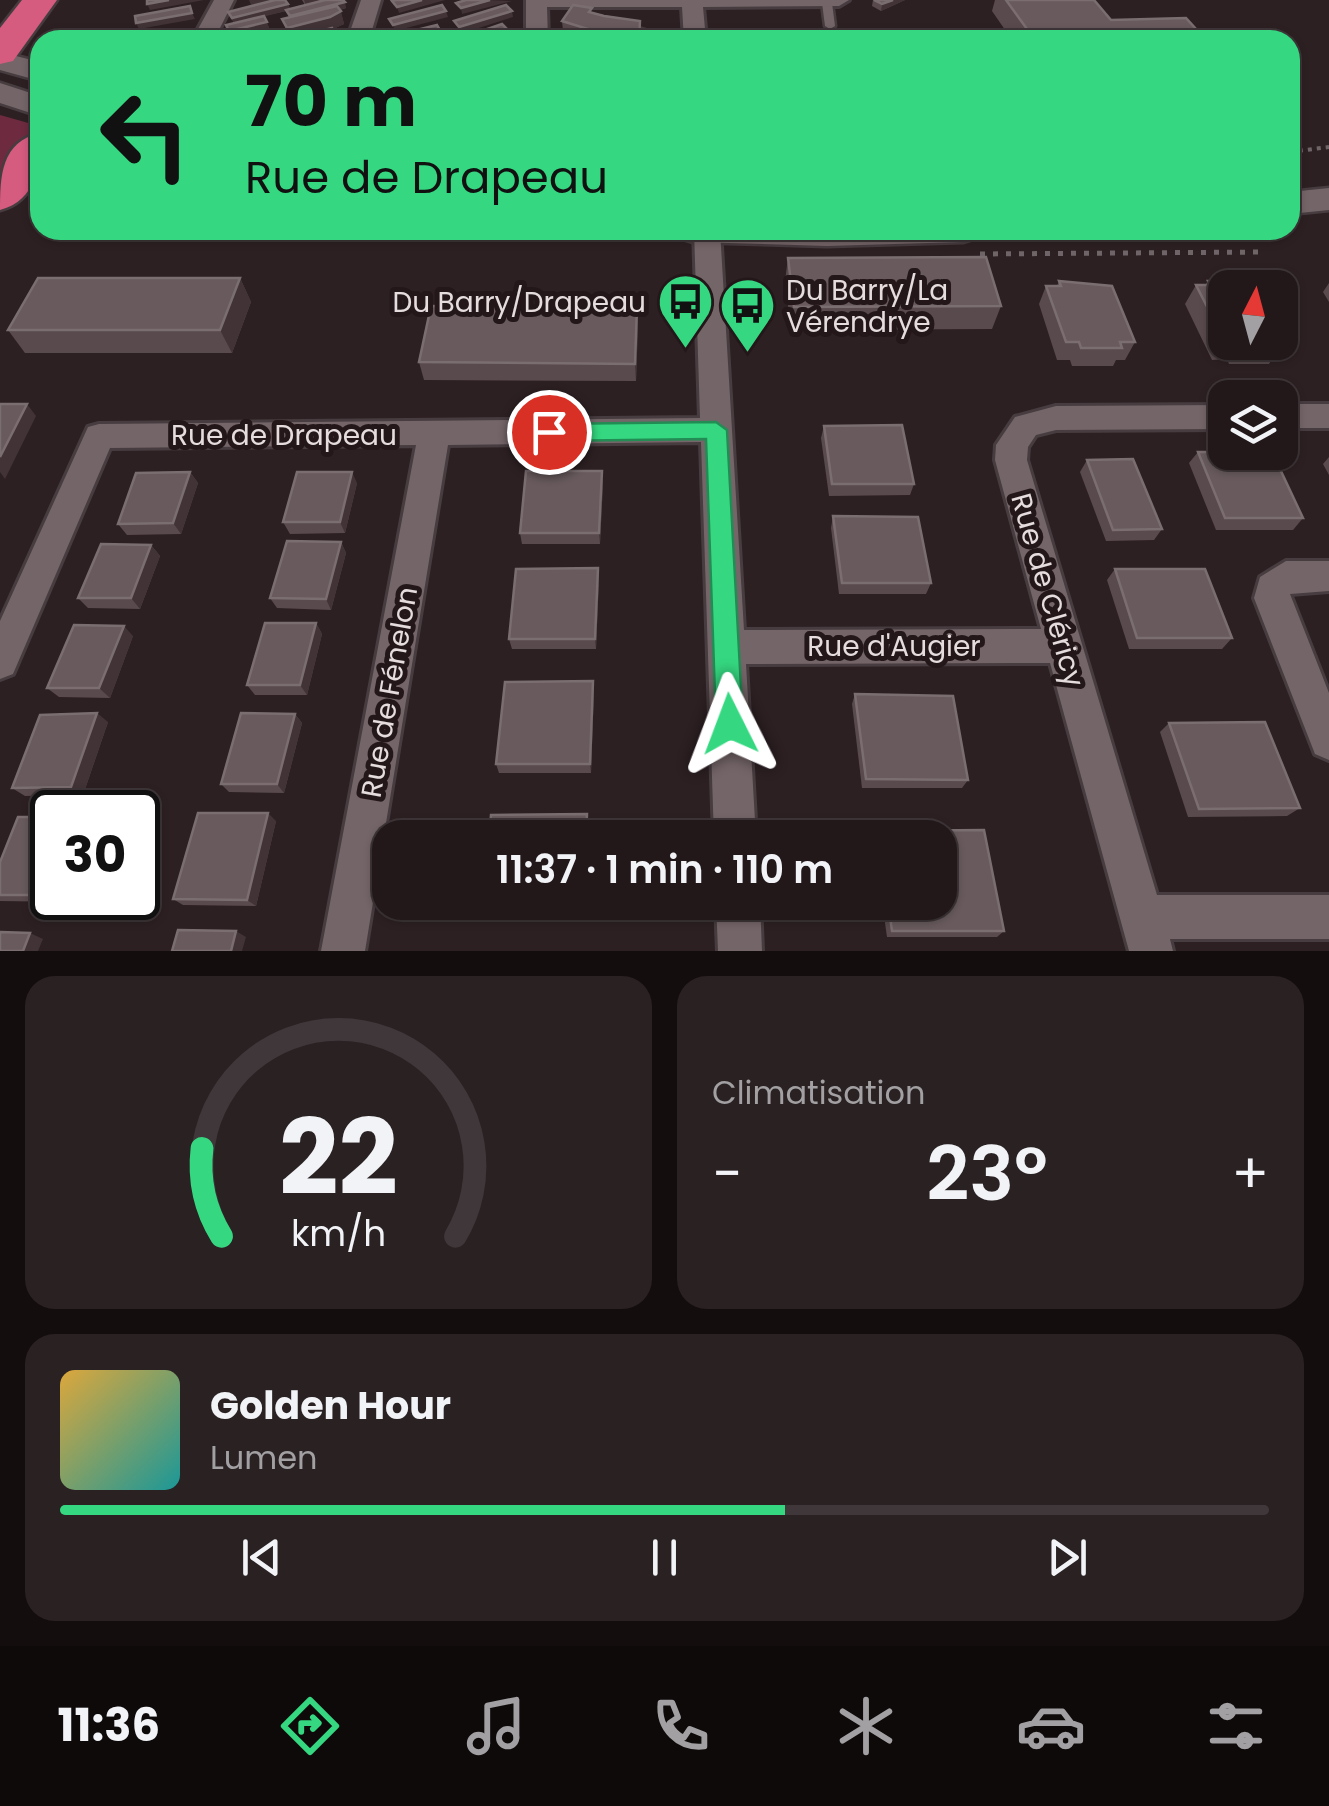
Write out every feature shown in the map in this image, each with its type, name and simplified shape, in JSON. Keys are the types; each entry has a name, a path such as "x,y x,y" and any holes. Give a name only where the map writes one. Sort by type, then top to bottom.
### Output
{"highway":[{"path":"0,53 40,0"},
{"path":"0,196 30,158"},
{"path":"0,219 30,203"}],"main road":[{"path":"0,61 30,69"},
{"path":"1300,173 1329,170"},
{"path":"1300,202 1329,199"},
{"path":"934,240 970,242"}],"street":[{"path":"208,30 224,0"},
{"path":"361,30 371,0"},
{"path":"537,30 536,0 833,1"},
{"path":"692,1 694,30"},
{"path":"706,240 734,820"},
{"path":"1298,416 1329,416"},
{"name":"Rue de Cléricy","path":"1146,934 1011,460 1017,433 1026,425 1056,418 1208,417"},
{"name":"Rue de Drapeau","path":"0,662 99,436 716,430"},
{"name":"Rue de Fénelon","path":"343,951 434,434"},
{"path":"1329,576 1286,576 1272,588 1272,598 1329,740"},
{"name":"Rue d'Augier","path":"726,648 1062,646"},
{"path":"1146,934 1329,917"},
{"path":"739,920 740,951"}],"lane":[{"path":"830,26 833,1"},
{"path":"608,25 638,30"}],"path":[{"path":"1300,151 1329,148"},
{"path":"970,242 1263,252"}],"shaded area":[{"path":"0,115 30,123 30,137 0,174"}],"building":[{"path":"275,0 288,4 232,18 228,12"},
{"path":"325,0 345,2 290,16 286,10"},
{"path":"422,0 397,7 392,1"},
{"path":"490,0 461,8 456,3"},
{"path":"1006,0 1094,0 1111,20 1186,18 1197,30 1028,30"},
{"path":"442,5 446,11 393,25 389,19"},
{"path":"506,5 512,11 459,27 454,21"},
{"path":"573,5 592,8 589,12 604,16 640,21 640,30 591,30 562,21"},
{"path":"190,6 192,13 136,23 135,16"},
{"path":"337,6 341,11 330,17 287,28 282,19"},
{"path":"264,16 267,22 233,30 226,25"},
{"path":"502,24 508,30 484,30"},
{"path":"986,257 1001,306 794,307 788,258"},
{"path":"38,278 240,278 220,330 8,330"},
{"path":"1059,281 1112,286 1135,342 1120,342 1122,348 1081,348 1079,342 1066,342 1046,286 1061,286"},
{"path":"1196,285 1208,285 1208,309"},
{"path":"431,306 637,307 635,364 419,362"},
{"path":"0,404 27,404 0,457"},
{"path":"902,425 914,484 832,484 824,426"},
{"path":"1198,452 1208,452 1208,470 1280,470 1303,518 1225,518"},
{"path":"1133,459 1162,529 1113,530 1087,460"},
{"path":"526,471 602,471 599,533 520,533"},
{"path":"190,472 173,523 118,524 136,473"},
{"path":"297,472 352,472 340,522 283,522"},
{"path":"833,516 918,517 931,583 842,583"},
{"path":"287,541 341,542 326,599 270,598"},
{"path":"101,544 151,545 131,598 78,598"},
{"path":"598,568 595,639 509,639 516,569"},
{"path":"1115,569 1205,569 1232,638 1137,638"},
{"path":"265,623 316,623 300,685 247,685"},
{"path":"74,625 124,626 99,688 47,688"},
{"path":"593,681 590,764 496,764 505,682"},
{"path":"855,694 953,696 968,780 866,779"},
{"path":"97,713 71,787 12,788 40,715"},
{"path":"241,713 295,714 277,784 221,784"},
{"path":"1265,722 1300,808 1199,809 1169,723"},
{"path":"198,813 268,813 247,900 173,899"},
{"path":"587,814 587,820 491,820 491,815"},
{"path":"18,817 30,817 30,895 0,895 0,862"},
{"path":"957,830 984,830 1004,931 892,931 890,920 957,920"},
{"path":"178,930 236,931 231,951 172,951"},
{"path":"0,932 30,933 23,951 0,951"}],"place":[{"name":"Du Barry/Drapeau","path":"685,351"},
{"name":"Du Barry/La Vérendrye","path":"747,355"}],"route":[{"path":"549,432 716,430 730,724"}]}
